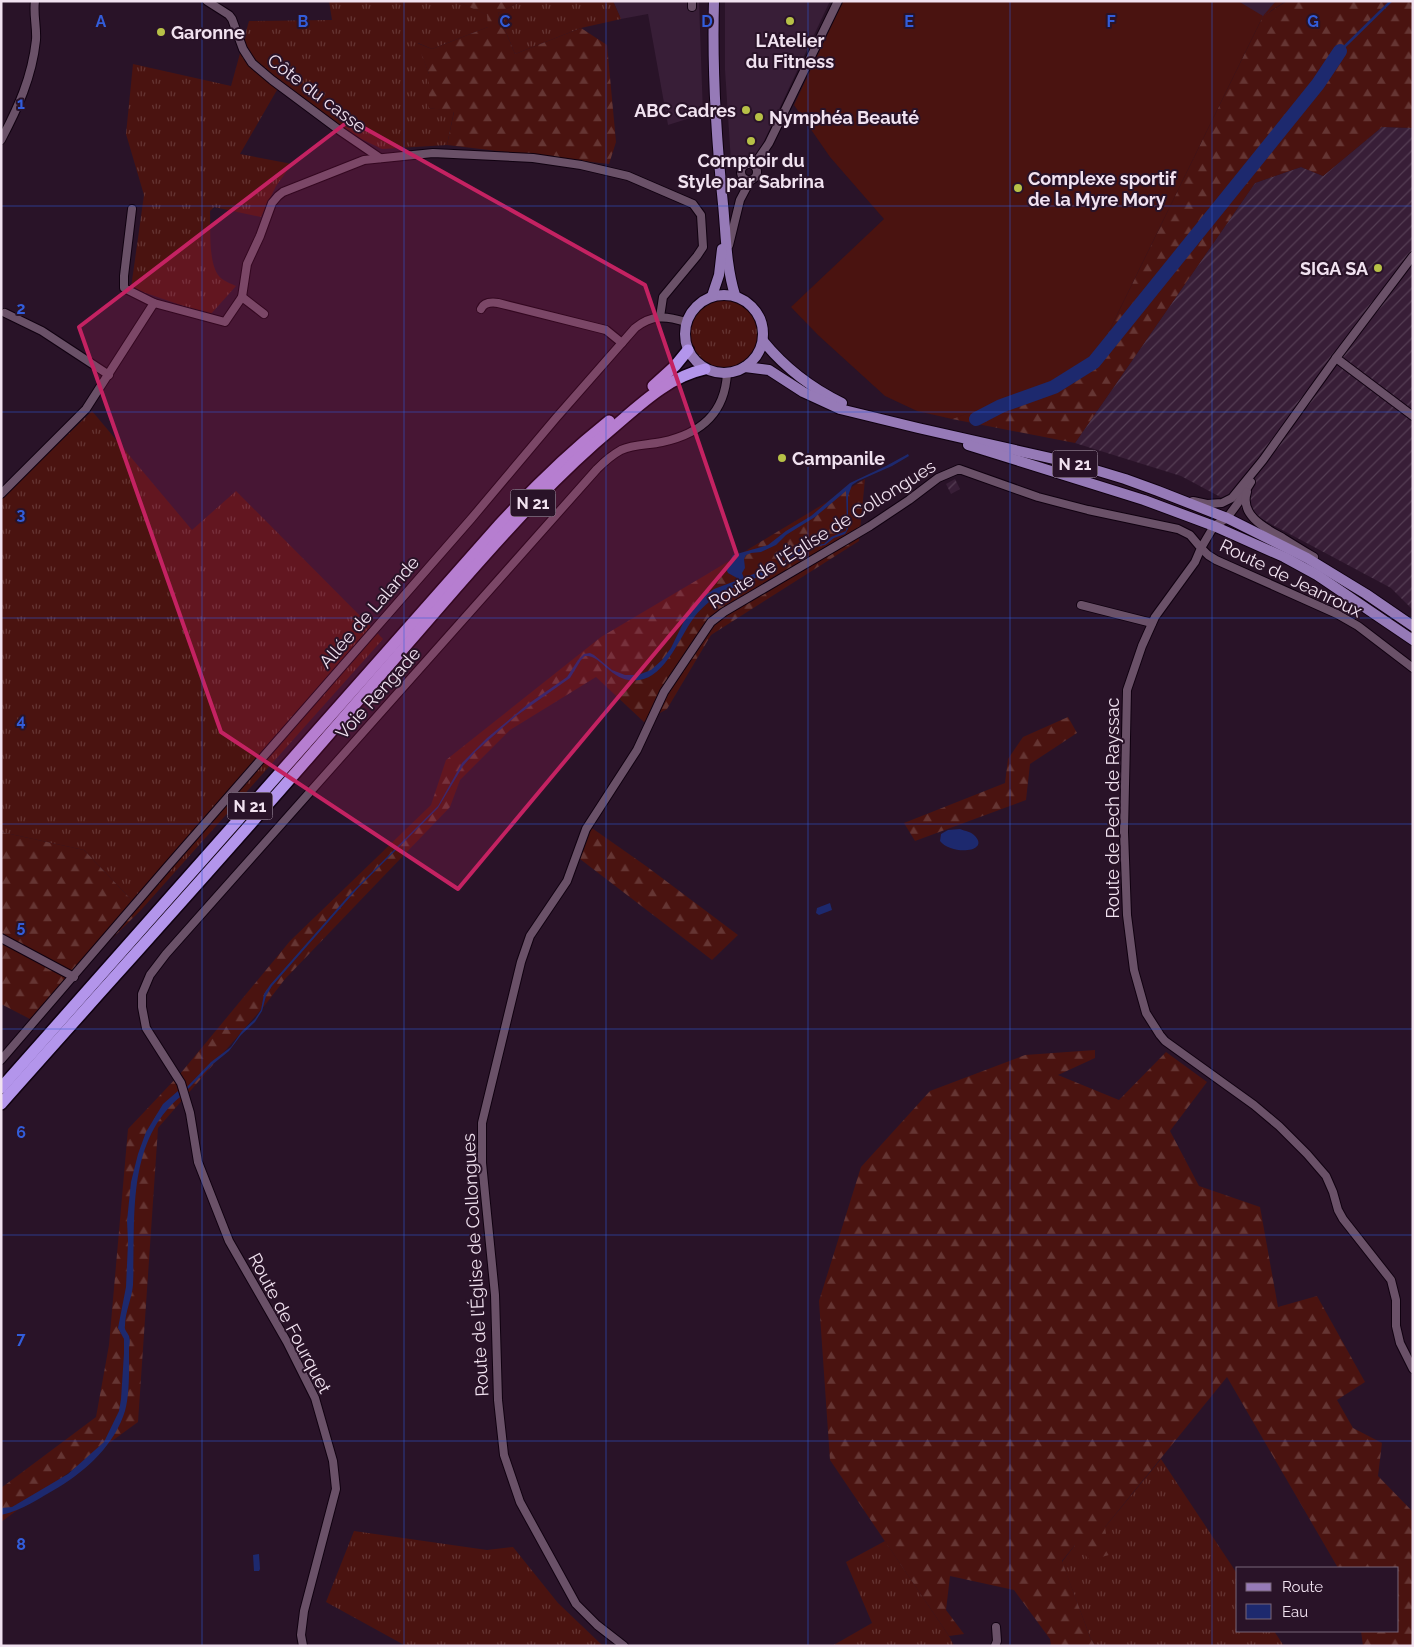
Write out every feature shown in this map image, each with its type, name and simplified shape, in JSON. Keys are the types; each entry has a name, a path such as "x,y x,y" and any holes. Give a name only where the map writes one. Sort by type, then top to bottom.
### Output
{"highway":[{"name":"N 21","path":"1,1088 524,498 573,451 666,375 688,350"},
{"name":"N 21","path":"1,1104 531,505 575,461 650,397 682,376 706,369"}],"main road":[{"path":"714,1 712,55 714,97 729,276 735,296"},
{"path":"712,296 719,275 725,230"},
{"path":"723,294 735,296 753,306 760,317 763,328 763,341 760,351 745,367 727,373 716,373 695,361 688,350 684,332 686,322 694,307 705,298 723,294"},
{"name":"N 21","path":"763,341 776,357 799,377 824,394 870,416"},
{"name":"N 21","path":"745,367 769,370 803,392 840,409 1072,463 1125,479 1171,496 1227,518 1307,558 1366,594 1413,626"},
{"name":"N 21","path":"918,428 1022,463 1144,500 1214,526 1284,557 1317,575 1413,640"}],"street":[{"path":"1,140 18,107 30,75 36,39 35,1"},
{"name":"Côte du casse","path":"207,1 232,19 243,49 252,63 324,119 380,158"},
{"path":"754,165 769,143 838,1"},
{"path":"132,209 124,288 154,304 226,322 242,297 247,264 272,203 283,192 364,160 433,153 533,158 581,165 628,176 693,204 701,215 703,247 663,297 660,317 686,322"},
{"path":"750,181 741,175 741,168 747,164 754,165"},
{"path":"727,252 740,200 750,181 758,173 754,165"},
{"path":"1171,496 1207,504 1222,503 1232,498 1263,460 1336,358 1413,256"},
{"path":"242,297 264,314"},
{"path":"480,309 487,303 495,302 606,330 622,343"},
{"path":"1,494 86,409 154,304"},
{"path":"5,313 42,331 109,375"},
{"name":"Allée de Lalande","path":"1,1060 74,977 166,867 471,519 622,343 642,322 660,317"},
{"path":"1336,358 1413,416"},
{"name":"Voie Rengade","path":"146,1028 143,1017 142,994 150,975 166,954 596,469 620,451 635,446 668,440 692,432 718,408 722,400 727,373"},
{"path":"1214,526 1227,518 1263,460"},
{"path":"1263,460 1246,496 1246,502 1254,519 1268,530 1354,581 1362,587 1366,594"},
{"name":"Route de l’Église de Collongues","path":"624,1646 597,1625 576,1604 520,1502 504,1455 498,1400 495,1295 482,1163 482,1123 521,962 530,936 567,881 586,829 637,750 664,692 711,622 724,612 870,526 938,478 959,469 1038,497 1088,510 1178,529 1190,535 1202,548"},
{"name":"Route de Jeanroux","path":"1214,526 1202,548 1208,555 1351,622 1413,668"},
{"name":"Route de Pech de Rayssac","path":"1202,548 1195,562 1152,623 1126,690 1124,832 1127,915 1131,957 1144,1008 1151,1023 1165,1041 1254,1105 1279,1126 1326,1176 1343,1219 1391,1280 1396,1300 1396,1326 1400,1343 1413,1369"},
{"path":"1080,605 1152,623"},
{"path":"1,938 74,977"},
{"name":"Route de Fourquet","path":"146,1028 181,1083 190,1114 198,1162 229,1241 287,1342 315,1398 333,1461 336,1490 304,1611 301,1635 303,1646"},
{"path":"995,1646 997,1641 996,1627"}],"highlighted area":[{"path":"350,120 645,285 737,555 458,889 221,732 79,327"}],"shaded area":[{"path":"613,1 699,1 703,114 668,125 648,14 621,19"},
{"path":"725,1 830,1 757,156 731,162 725,70"},
{"path":"1235,1 1278,1 1263,21"},
{"path":"1382,127 1413,128 1413,610 1391,588 1181,476 1075,443 1255,183 1301,167 1323,176"},
{"path":"955,479 960,489 951,494 946,484"}],"green space":[{"path":"329,1 456,1 488,15 488,27 432,49 418,43 429,74 429,108 454,111 447,145 382,149 353,135 281,83 240,154 292,164 276,186 261,217 214,207 210,211 211,247 214,266 217,274 222,279 236,286 210,315 131,288 144,195 126,134 133,64 231,86 249,21 332,20"},
{"path":"456,1 522,1 498,13 515,54 581,28 607,45 616,142 609,164 447,145 454,112 429,108 429,74 417,43 432,49 488,27 487,15"},
{"path":"522,1 613,1 621,19 581,28 515,54 498,13"},
{"name":"Complexe sportif de la Myre Mory","path":"843,1 1238,1 1263,16 1094,362 1059,381 952,419 917,411 885,396 818,335 791,307 884,219 830,157 794,105"},
{"path":"1276,1 1286,1 1263,16"},
{"path":"1287,1 1413,1 1413,128 1382,127 1323,176 1301,167 1255,183 1075,443 952,419 1094,362 1263,16"},
{"path":"1315,1 1346,2 1318,32 1301,17"},
{"path":"724,300 737,303 748,310 755,321 758,334 755,347 748,358 737,365 724,368 711,365 700,358 693,347 690,334 693,321 700,310 711,303"},
{"path":"92,411 192,530 236,491 383,639 141,910 84,850 1,832 1,499"},
{"path":"865,479 859,541 711,635 667,709 644,722 596,677 510,730 460,780 450,807 285,979 265,1005 158,1128 138,1422 1,1522 1,1488 96,1417 109,1345 128,1129 180,1074 290,941 431,805 446,760 601,637"},
{"path":"1068,717 1077,733 1030,764 1026,800 915,841 904,823 1005,783 1008,759 1023,737"},
{"path":"589,826 738,935 712,960 580,859"},
{"path":"1,832 84,850 141,910 30,1019 1,1004"},
{"path":"1095,1050 1095,1058 1058,1075 1119,1100 1166,1052 1207,1082 1170,1131 1199,1186 1260,1207 1278,1307 1317,1296 1365,1382 1337,1400 1353,1428 1382,1443 1378,1476 1413,1512 1413,1646 1363,1646 1361,1632 1399,1632 1399,1567 1337,1567 1227,1377 1105,1527 1109,1555 1090,1560 1075,1545 1062,1561 1095,1646 1051,1646 1050,1639 1014,1590 950,1576 946,1610 964,1634 949,1636 830,1460 819,1301 861,1167 930,1091 1025,1055"},
{"path":"1161,1459 1236,1572 1236,1632 1275,1632 1284,1646 1095,1646 1062,1562 1075,1545 1105,1527"},
{"path":"354,1531 487,1550 513,1547 558,1603 603,1646 406,1646 326,1602"},
{"path":"885,1541 954,1646 832,1646 872,1623 846,1562"}],"water":[{"path":"908,454 909,456 892,466 852,485 848,496 848,529 845,534 834,538 825,545 803,549 783,564 783,566 781,563 802,546 824,544 831,537 846,531 846,491 815,517 786,535 776,545 761,552 746,555 744,559 745,568 742,573 744,578 763,570 764,579 760,576 727,591 707,604 695,616 665,663 649,677 639,680 621,678 597,659 585,656 570,678 516,716 476,751 463,766 438,808 358,888 272,986 266,996 262,1011 255,1022 241,1035 229,1051 187,1090 186,1088 211,1062 231,1047 242,1031 255,1019 261,1010 264,994 270,985 351,893 438,806 462,763 487,738 528,704 567,677 584,654 590,653 594,655 612,670 625,675 638,675 651,670 671,648 687,615 696,603 714,589 738,580 728,573 726,569 733,555 768,545 786,531 811,516 850,483"},
{"path":"960,829 974,835 978,841 978,846 974,849 960,850 946,846 940,841 941,834 948,830"},
{"path":"830,903 832,910 819,915 816,913 817,908"},
{"path":"178,1091 180,1097 162,1116 150,1137 142,1160 137,1184 133,1285 125,1327 130,1340 127,1404 120,1423 99,1455 80,1473 31,1503 1,1515 1,1508 12,1507 68,1474 104,1442 119,1411 124,1339 118,1328 126,1287 127,1221 131,1182 146,1132 163,1104"},
{"path":"259,1554 260,1569 259,1571 254,1571 253,1555"}],"waterway":[{"path":"1340,51 1391,1"},
{"path":"976,419 1001,406 1054,387 1094,362 1318,84 1340,51"}],"place":[{"name":"L'Atelier du Fitness","path":"790,21"},
{"name":"Garonne","path":"161,32"},
{"name":"ABC Cadres","path":"746,110"},
{"name":"Nymphéa Beauté","path":"759,117"},
{"name":"Comptoir du Style par Sabrina","path":"751,141"},
{"name":"Complexe sportif de la Myre Mory","path":"1018,188"},
{"name":"SIGA SA","path":"1378,268"},
{"name":"Campanile","path":"782,458"}]}
